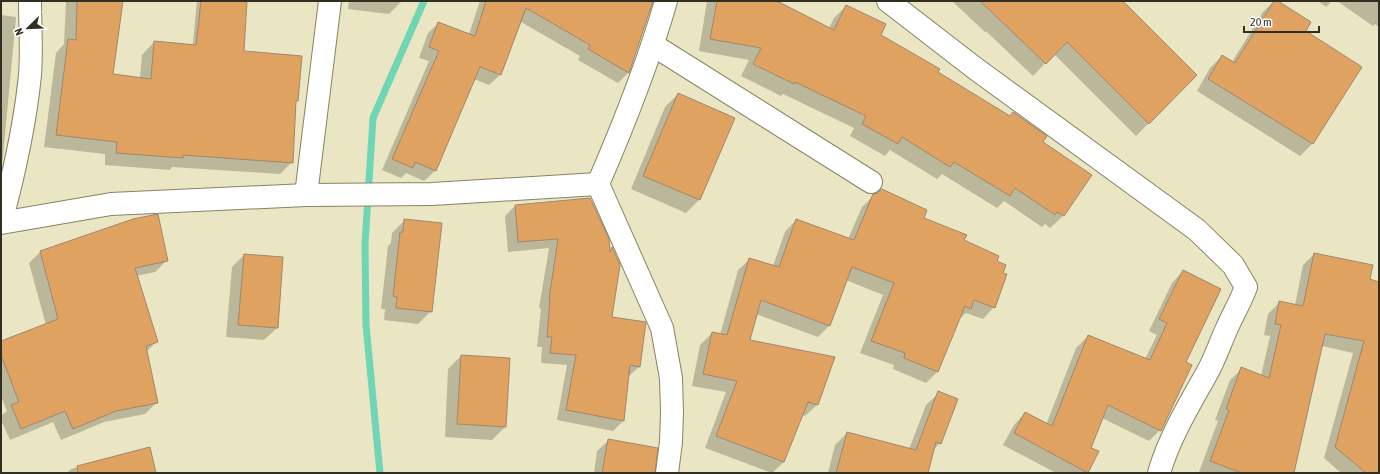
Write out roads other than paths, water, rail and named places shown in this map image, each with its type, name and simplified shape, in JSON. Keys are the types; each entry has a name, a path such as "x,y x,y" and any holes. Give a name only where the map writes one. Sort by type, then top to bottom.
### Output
{"street":[{"path":"30,1 30,80 14,172 1,223 110,204 306,196 432,194 598,184"},
{"path":"306,196 330,1"},
{"path":"666,1 653,45 624,123 598,184 662,328 671,378 672,412 671,442 666,473"},
{"path":"888,1 976,69 1197,230 1233,265 1246,287 1241,302 1229,324 1208,371 1188,406 1164,458 1159,473"},
{"path":"653,45 871,182"}],"waterway":[{"path":"380,473 366,325 365,244 373,118 424,1"}]}
